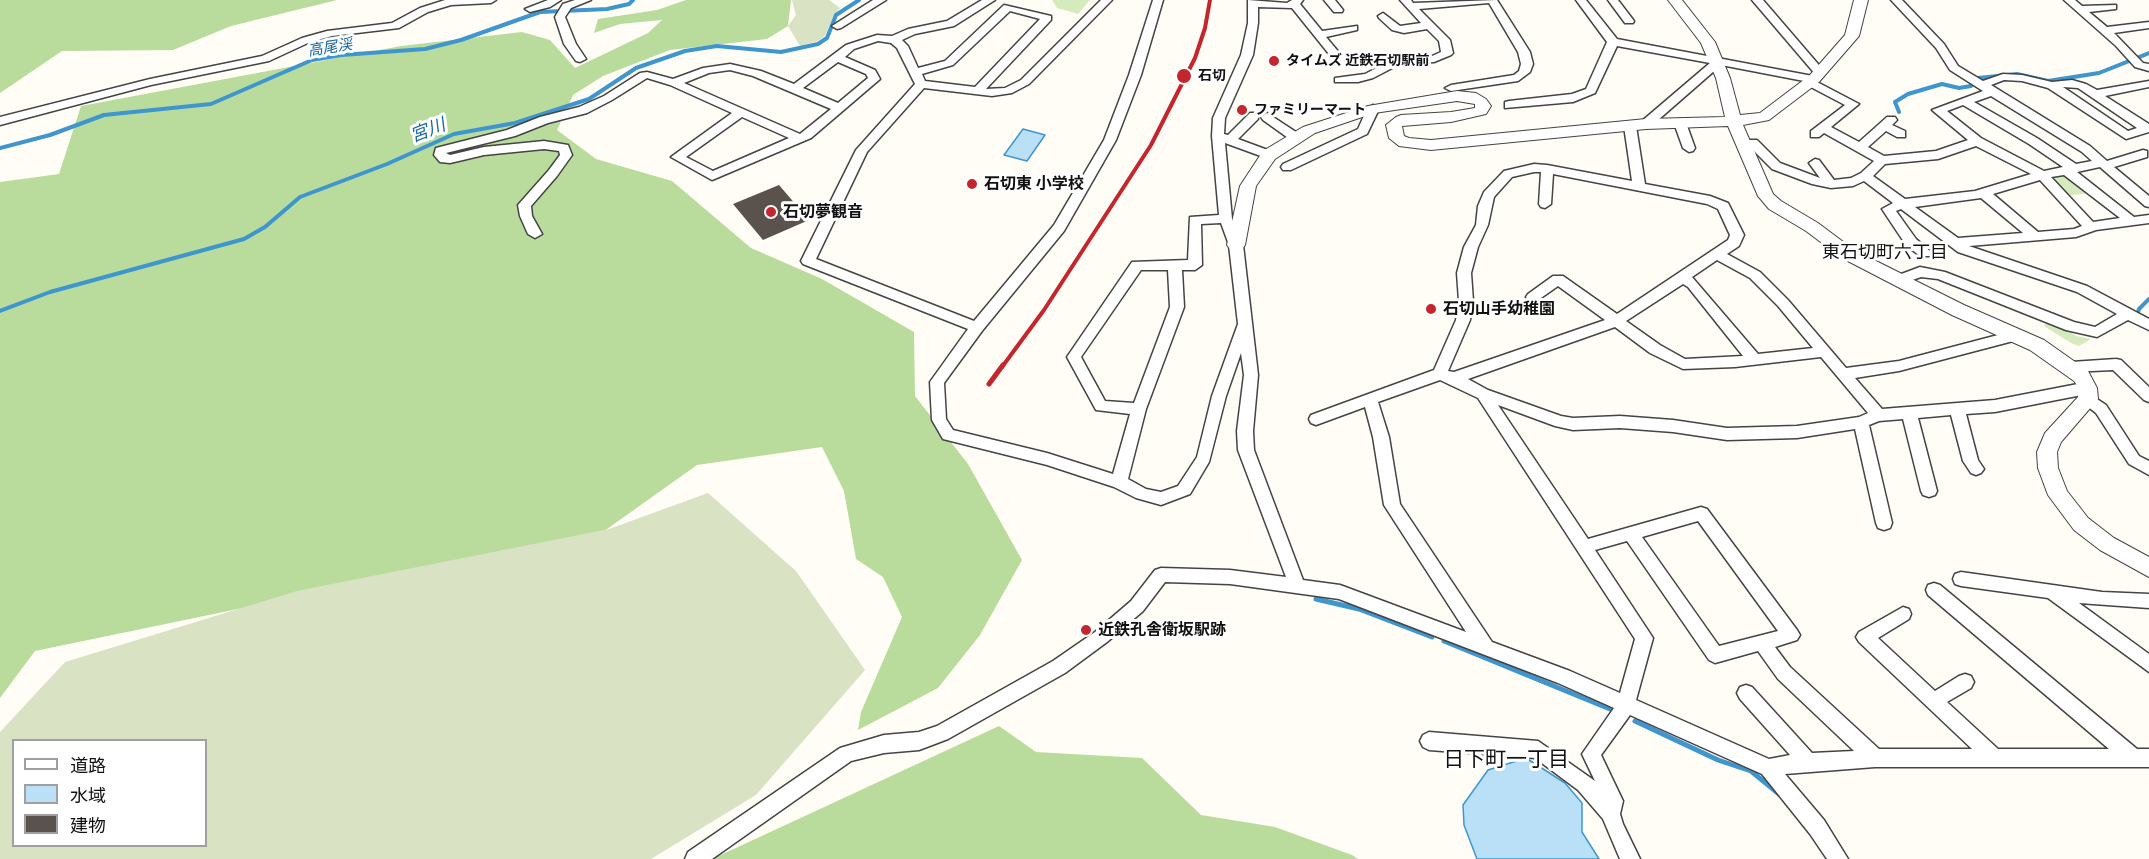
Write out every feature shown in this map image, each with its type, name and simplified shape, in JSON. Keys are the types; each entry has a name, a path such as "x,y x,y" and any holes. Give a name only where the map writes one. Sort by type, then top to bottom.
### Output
{"street":[{"path":"0,121 150,82 265,59 306,40 331,33 395,26 423,10 450,2 491,0"},
{"path":"530,9 556,0"},
{"path":"580,59 570,44 560,17 567,6 586,0"},
{"path":"837,26 881,0"},
{"path":"795,88 856,43 870,39 894,40 912,31 950,24 990,0"},
{"path":"921,84 978,91 1008,91 1025,82 1107,0"},
{"path":"1158,0 1135,75 1110,140 1059,228 977,327 937,382 939,420 948,435 1047,459 1119,482 1142,494 1161,499 1184,490 1204,458 1219,396 1244,326"},
{"path":"1329,0 1338,10"},
{"path":"1408,3 1492,0 1524,52 1527,64 1524,72 1518,78 1451,88"},
{"path":"1581,0 1613,42 1814,78"},
{"path":"1613,0 1629,21"},
{"path":"1675,0 1708,42 1723,78 1734,121 1766,196 1775,206 1812,227 1848,254 1958,310 2017,335 2071,367 2088,394 2102,409 2134,460 2149,469"},
{"path":"1757,0 1814,78 1853,104 1819,131 1882,160 1938,155 1977,141"},
{"path":"1236,245 1248,186 1269,155 1295,137 1344,117 1373,109 1457,96 1476,98 1481,102 1483,106 1481,111 1472,114 1401,120 1394,125 1397,138 1416,145 1431,146 1646,124 1734,121 1764,117 1814,78 1852,36 1861,0"},
{"path":"1896,0 1940,46 1954,68 2086,148 2104,164 2144,192 2149,202"},
{"path":"2069,0 2139,65 2149,68"},
{"path":"1297,586 1246,450 1245,431 1251,375 1236,245 1226,219 1224,138 1219,118 1247,55 1253,2 1296,2 1341,62"},
{"path":"1339,80 1358,80 1396,62 1420,61 1442,57 1447,53 1447,45 1408,3"},
{"path":"915,72 950,63 1008,7 1047,18 978,91"},
{"path":"2080,9 2112,7"},
{"path":"1383,16 1396,28 1404,30 1428,25"},
{"path":"2105,31 2144,26 2149,35"},
{"path":"1319,35 1353,28"},
{"path":"894,40 902,46 921,84"},
{"path":"1509,105 1564,97 1573,99 1591,92 1613,42"},
{"path":"741,112 677,158 712,176 799,138 874,79 871,72 836,57"},
{"path":"1646,124 1715,61"},
{"path":"674,82 707,70 730,67 750,71 840,108"},
{"path":"535,234 526,216 524,205 566,155 564,148 544,146 484,151 450,159 444,159 440,151 512,133 543,120 583,110 608,98 640,76 647,75 674,82 799,138"},
{"path":"2091,228 2042,175 1977,141 1938,110 1964,101 2003,77 2022,78 2052,85 2072,83 2096,94 2146,131"},
{"path":"921,84 862,150 808,261 977,327"},
{"path":"2096,94 2149,84"},
{"path":"2052,85 2127,135 2146,131"},
{"path":"2133,87 2149,98"},
{"path":"1964,101 2033,141 2133,222"},
{"path":"0,130 66,103"},
{"path":"1287,166 1363,131 1373,109"},
{"path":"1224,138 1261,117 1295,137"},
{"path":"1680,123 1689,148"},
{"path":"1860,148 1888,123 1901,134"},
{"path":"1629,126 1639,187"},
{"path":"1224,138 1269,155"},
{"path":"1743,143 1753,143 1776,166 1816,181 1831,184 1853,182 1865,176 1882,160"},
{"path":"1925,253 1911,242 1888,209 1902,204 1983,193 2042,175 2104,164 2143,154"},
{"path":"1815,163 1831,184"},
{"path":"1316,419 1615,322 1734,243 1737,236 1723,206 1710,200 1547,169 1534,168 1508,174 1488,195 1482,225 1471,247 1464,273 1466,301 1463,320 1447,376"},
{"path":"1545,204 1547,169"},
{"path":"1865,176 1963,249 2082,289 2127,314 2149,323"},
{"path":"1983,193 2035,236"},
{"path":"1139,409 1101,406 1074,357 1137,265 1195,265 1195,220 1226,219"},
{"path":"1955,243 2076,233 2091,228 2149,219"},
{"path":"1718,255 1755,275 1784,303 1878,415"},
{"path":"1119,482 1139,409 1177,308 1175,266"},
{"path":"1901,279 1920,273 1940,274 2071,326 2097,332 2127,314"},
{"path":"1684,278 1694,284 1754,359"},
{"path":"1533,297 1558,279 1654,349 1683,364 1693,366 1823,352"},
{"path":"2149,308 2145,311 2149,323"},
{"path":"1842,374 1899,366 2017,335"},
{"path":"2071,367 2116,364 2149,396"},
{"path":"1447,376 1483,394 1560,422 1573,424 1620,422 1673,426 1727,434 1797,432 1861,422 1878,415 1995,406 2088,394"},
{"path":"1483,394 1644,638 1626,705 1591,754 1614,801 1611,814"},
{"path":"2088,394 2052,438 2047,452 2048,468 2058,495 2081,524 2107,544 2149,568"},
{"path":"1370,400 1381,437 1392,505 1485,646"},
{"path":"1957,409 1971,461 1976,469"},
{"path":"1909,412 1929,491"},
{"path":"1861,422 1884,523"},
{"path":"1584,547 1631,533 1701,514 1791,635 1715,655 1631,533"},
{"path":"695,859 846,754 884,744 919,741 942,733 1059,667 1101,637 1137,606 1161,574 1230,577 1340,592 1564,677 1769,768 1817,826 1838,859"},
{"path":"1961,579 2102,599 2149,601"},
{"path":"1934,590 2140,757"},
{"path":"2051,592 2149,664"},
{"path":"1903,614 1865,637 1993,756"},
{"path":"1762,643 1784,673 1875,758"},
{"path":"1934,701 1965,682"},
{"path":"1746,693 1809,763"},
{"path":"1429,741 1538,750 1585,784 1611,814 1614,826 1630,859"},
{"path":"1769,768 1875,758 2140,757"}],"green space":[{"path":"0,0 337,0 231,26 173,50 62,51 0,93"},
{"path":"686,0 791,0 788,26 767,39 670,50 603,76 573,95 557,130 596,159 672,181 751,248 822,279 914,332 915,396 968,464 1022,560 980,635 938,688 858,730 861,712 902,617 883,577 856,559 844,491 822,447 697,465 600,534 35,651 0,698 0,182 59,174 81,106 401,46 522,32 550,40 575,68 648,33 662,20 620,24 594,33 598,19 657,10"},
{"path":"792,0 829,0 840,8 833,17 825,36 818,41 800,46 788,26 796,15"},
{"path":"1052,0 1090,0 1078,14 1057,8"},
{"path":"2063,174 2089,193 2067,196 2050,177"},
{"path":"2050,319 2076,336 2091,339 2079,346 2071,343 2044,326"},
{"path":"708,493 796,571 865,670 756,795 651,859 0,859 0,732 65,662 297,591 609,529"},
{"path":"999,726 1036,752 1142,758 1201,815 1275,827 1358,859 712,859"}],"water":[{"path":"1023,129 1045,135 1027,161 1004,155"},
{"path":"1526,758 1565,783 1582,803 1582,832 1599,859 1477,859 1464,825 1463,805 1488,770"}],"building":[{"name":"石切夢観音","path":"779,185 809,220 763,240 733,204"}],"waterway":[{"name":"高尾渓","path":"0,148 50,135 104,115 211,104 312,60 342,55 425,49 461,40 540,12 607,9 629,4 633,0"},
{"name":"宮川","path":"0,311 50,292 244,239 265,227 300,197 387,164 454,134 515,123 589,99 636,68 685,51 717,46 781,52 818,44 827,38 836,15 859,0"},
{"path":"1978,78 2017,74 2048,81 2099,73 2149,53"},
{"path":"1899,112 1895,102 1908,94 1942,84 1959,88 1971,86 1972,82"},
{"path":"2137,315 2139,309 2149,299"},
{"path":"1316,599 1359,609 1432,637"},
{"path":"1444,641 1610,709"},
{"path":"1635,721 1718,760 1751,771 1779,794"}],"railway":[{"path":"1002,367 1044,310 1151,145 1195,58 1205,28 1210,0"},
{"path":"989,384 1003,365"}],"place":[{"name":"タイムズ 近鉄石切駅前","path":"1274,61"},
{"name":"石切","path":"1184,76"},
{"name":"ファミリーマート","path":"1242,110"},
{"name":"石切東 小学校","path":"972,184"},
{"name":"石切夢観音","path":"771,212"},
{"name":"石切山手幼稚園","path":"1431,309"},
{"name":"近鉄孔舎衛坂駅跡","path":"1086,630"}],"district":[{"name":"東石切町六丁目","path":"1885,253"},
{"name":"日下町一丁目","path":"1506,760"}]}
